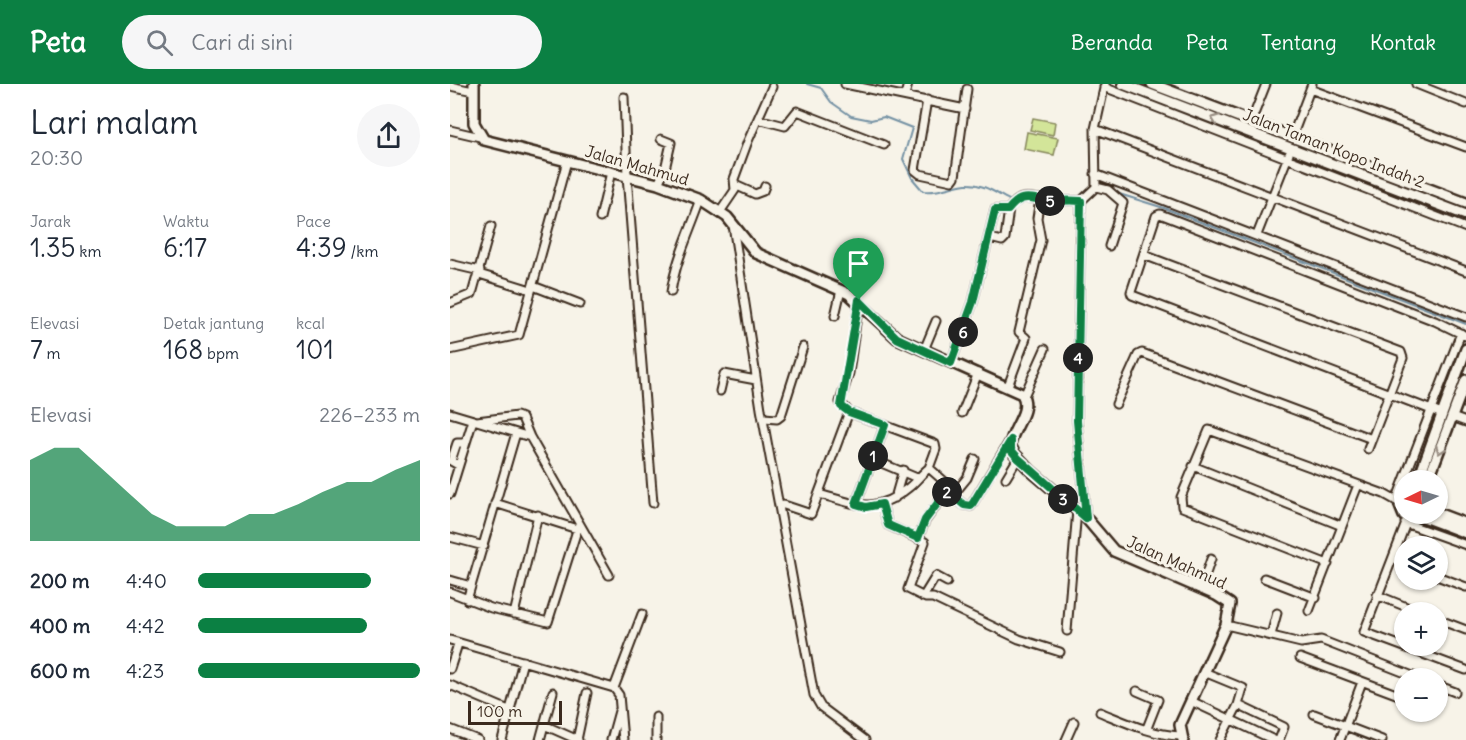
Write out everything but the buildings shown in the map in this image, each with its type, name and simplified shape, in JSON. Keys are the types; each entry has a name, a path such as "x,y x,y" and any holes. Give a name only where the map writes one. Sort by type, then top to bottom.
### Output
{"street":[{"path":"845,84 965,109"},
{"path":"905,95 908,84"},
{"name":"Jalan Taman Kopo Indah 2","path":"1123,84 1144,88 1290,147 1466,203"},
{"name":"Jalan Taman Kopo Indah 2","path":"1152,84 1169,87 1251,122 1290,147"},
{"path":"1251,122 1266,84"},
{"path":"1416,84 1466,104"},
{"path":"1096,187 1095,129 1105,85 1139,101 1290,147 1466,227"},
{"path":"450,86 474,88 474,123 480,137"},
{"path":"1257,236 1273,197 1311,86 1466,147"},
{"path":"720,212 730,201 735,185 734,179 772,87"},
{"path":"1139,101 1144,88"},
{"path":"927,100 915,168 920,174 950,181 954,179 967,89"},
{"path":"624,97 627,176 653,503"},
{"path":"758,119 785,126 797,111 884,145"},
{"path":"1095,129 1466,271"},
{"path":"450,130 480,137"},
{"name":"Jalan Mahmud","path":"480,137 658,184 701,200 733,224 756,254 841,290 861,303 895,337 1008,386 1024,396"},
{"path":"658,184 671,145 661,139"},
{"path":"450,350 518,337 567,161"},
{"name":"Jalan Taman Kopo Indah 2","path":"1352,166 1466,215"},
{"path":"600,218 611,172"},
{"path":"1095,174 1466,317"},
{"path":"735,185 755,194 763,191 765,186"},
{"path":"990,238 1002,241 1005,238 1012,202 1024,197 1083,199 1096,187"},
{"path":"1096,187 1108,190 1123,203 1109,246"},
{"path":"1008,386 1026,338 1019,332 1041,243 1037,218 1040,199"},
{"path":"1083,199 1077,421 1086,518"},
{"path":"671,292 679,254 686,247 701,200"},
{"path":"951,363 973,302 995,210 1010,209"},
{"path":"1408,470 1432,410 1463,334 1160,214 1156,216 1132,295 1432,410 1466,422"},
{"path":"733,224 756,380 814,695 821,707 865,740"},
{"path":"450,303 471,294 492,226"},
{"path":"1143,255 1401,352 1404,358 1368,448"},
{"path":"450,264 580,304"},
{"path":"835,316 841,290"},
{"path":"819,494 866,507 882,504 895,498 929,468 936,449 935,444 849,412 840,402 861,303"},
{"path":"924,350 936,321"},
{"path":"764,418 777,419 781,416 803,346"},
{"path":"918,538 925,520 947,491 964,505 971,506 1011,440 1023,413 1024,396 1045,349"},
{"path":"1431,470 1466,350"},
{"path":"1116,404 1138,355 1142,353 1372,439"},
{"path":"962,413 978,373"},
{"path":"720,391 724,374 756,380"},
{"path":"1422,470 1447,415 1466,380"},
{"path":"450,412 530,437"},
{"path":"784,505 811,514 849,412"},
{"path":"475,420 517,416 522,418 578,526 609,575"},
{"path":"450,490 458,465 451,461 456,443 465,443 475,420"},
{"path":"856,504 885,425"},
{"path":"1328,564 1182,507 1181,497 1211,429 1394,498"},
{"path":"467,600 516,433"},
{"name":"Jalan Mahmud","path":"1011,440 1011,450 1018,458 1086,518 1120,555 1229,602 1231,611 1226,625"},
{"path":"1006,478 1018,458"},
{"path":"872,459 903,470 917,478"},
{"path":"929,468 953,489 958,489 967,478 975,459"},
{"path":"1194,466 1342,526"},
{"path":"895,498 903,470"},
{"path":"1309,611 1316,598 1358,484"},
{"path":"495,503 578,526"},
{"path":"882,504 888,525 926,544 908,589 923,597 933,598 1019,639 1060,652"},
{"path":"1067,631 1077,510"},
{"path":"514,614 538,515"},
{"path":"1448,517 1466,524"},
{"path":"1406,524 1364,628 1366,634 1466,670"},
{"path":"1414,524 1466,545"},
{"path":"1444,524 1466,533"},
{"path":"450,592 467,600 546,623 550,620 578,526"},
{"path":"450,537 484,546"},
{"path":"1201,588 1210,558"},
{"path":"923,597 936,576 947,582"},
{"path":"1264,578 1316,598"},
{"path":"450,580 471,586"},
{"path":"1448,580 1466,587"},
{"path":"1377,595 1394,602"},
{"path":"1271,635 1277,613"},
{"path":"623,740 621,706 614,688 642,614"},
{"path":"1448,623 1466,630"},
{"path":"1100,711 1138,729 1147,728 1181,738 1180,725 1226,625 1301,643 1322,640 1394,668"},
{"path":"450,640 614,688"},
{"path":"450,669 458,644"},
{"path":"1300,658 1394,693"},
{"path":"502,740 523,661"},
{"path":"1204,672 1242,687 1238,705 1220,740"},
{"path":"1340,740 1362,682"},
{"path":"450,685 511,711"},
{"path":"1448,689 1455,692"},
{"path":"1137,691 1158,700 1147,728"},
{"path":"540,740 553,692"},
{"path":"544,726 578,740 587,693"},
{"path":"1191,701 1276,740 1284,728 1238,705"},
{"path":"611,740 621,706"},
{"path":"1314,714 1382,740"},
{"path":"656,717 656,740"},
{"path":"1066,740 1074,722"},
{"path":"450,729 478,740"}],"green space":[{"path":"1033,118 1055,122 1053,135 1030,130"},
{"path":"1027,132 1058,138 1054,155 1024,149"}],"waterway":[{"path":"807,84 821,88 831,102 851,116 871,120 884,117 912,128 903,159 912,178 923,191 972,184 1011,201 1014,200"},
{"path":"1116,193 1164,208 1466,324"}],"route":[{"path":"1024,197 1049,201 1081,201 1077,421 1086,518 1018,458 1011,450 1011,440 971,506 964,505 947,491 925,520 918,538 888,525 882,504 866,507 856,504 885,425 849,412 841,406 840,402 849,373 859,300 897,338 951,363 973,302 995,210 999,208 1008,210 1012,202 1024,197"}]}
